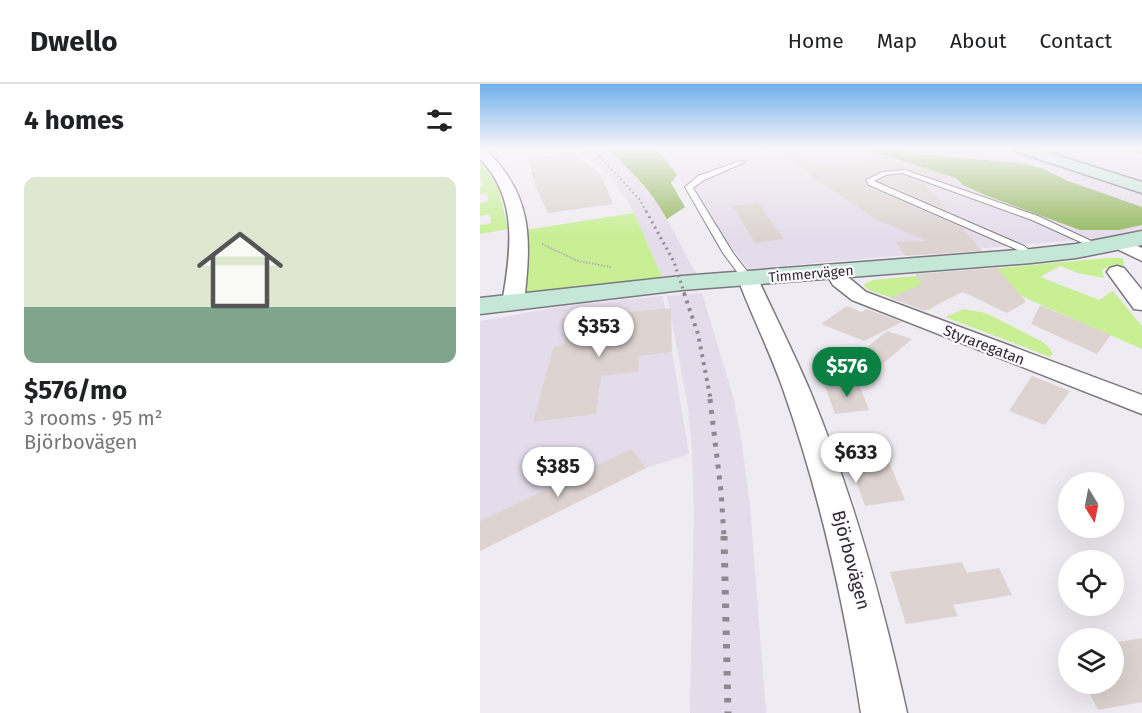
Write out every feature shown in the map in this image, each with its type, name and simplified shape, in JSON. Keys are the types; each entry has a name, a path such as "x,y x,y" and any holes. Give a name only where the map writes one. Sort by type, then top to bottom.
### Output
{"street":[{"path":"503,178 508,187 518,235 519,258 513,303"},
{"path":"1112,178 1142,188"},
{"path":"1120,243 1142,255"},
{"name":"Timmervägen","path":"480,306 682,283 1031,256 1120,243"},
{"name":"Styraregatan","path":"836,272 840,281 858,297 1142,405"},
{"path":"1117,272 1142,304"},
{"name":"Björbovägen","path":"748,279 802,403 836,504 871,636 884,713"}],"lane":[{"path":"701,178 689,187 691,195 700,205 734,265 748,279"},
{"path":"873,178 870,180 872,183 980,229 1021,248 1031,256"},
{"path":"923,178 1035,218 1120,243"}],"path":[{"path":"518,235 525,236 578,261 621,269"}],"shaded area":[{"path":"610,178 636,178 663,211 696,274 662,277 625,197"},
{"path":"679,178 1142,178 1142,259 1088,239 748,269"},
{"path":"702,293 734,400 742,445 750,506 766,713 690,713 694,513 692,452 688,407 667,296"},
{"path":"663,296 689,454 646,468 480,551 480,321 564,306"}],"green space":[{"path":"480,178 492,178 498,187 508,229 480,234 480,225 491,223 490,214 480,216 480,203 489,201 486,193 480,194 480,187 484,186"},
{"path":"638,178 674,178 671,183 685,207 667,219 655,199"},
{"path":"956,178 1063,178 1142,207 1142,225 1119,230 1080,230 963,185"},
{"path":"634,213 662,277 523,293 525,230"},
{"path":"1123,258 1124,266 1102,270 1104,278 1078,273 1060,266 1040,277 1099,300 1113,291 1142,326 1142,349 994,284 904,293 933,307 929,310 869,290 863,285 873,280"},
{"path":"964,309 986,313 1041,341 1053,354 1050,357 945,317"}],"building":[{"path":"533,178 603,178 613,204 548,213"},
{"path":"815,178 865,178 868,187 963,228 982,251 905,256 896,242 927,241 875,219"},
{"path":"884,178 911,178 928,185 926,185 947,210 879,181"},
{"path":"758,203 784,239 755,243 732,206"},
{"path":"997,268 1026,302 1007,313 963,292 925,311 890,298 922,284 916,274"},
{"path":"1040,305 1111,335 1097,354 1031,324"},
{"path":"847,306 861,312 867,309 902,322 864,341 821,324"},
{"path":"671,308 672,352 639,356 638,372 601,376 596,414 533,422 553,348 566,343 561,319"},
{"path":"887,331 912,339 879,367 855,357"},
{"path":"1032,376 1070,391 1045,425 1009,411"},
{"path":"858,382 869,410 835,414 825,386"},
{"path":"631,449 646,468 480,551 480,521"},
{"path":"889,462 905,500 865,506 854,475 866,465"},
{"path":"962,562 967,573 999,568 1012,595 953,605 958,616 906,624 890,572"},
{"path":"1142,638 1142,702 1098,710 1090,694 1124,694 1124,641"}],"railway":[{"path":"620,178 640,200 647,213"},
{"path":"646,211 674,262 685,295"},
{"path":"684,293 698,334 711,401"},
{"path":"710,399 724,537"},
{"path":"724,536 728,713"}]}
